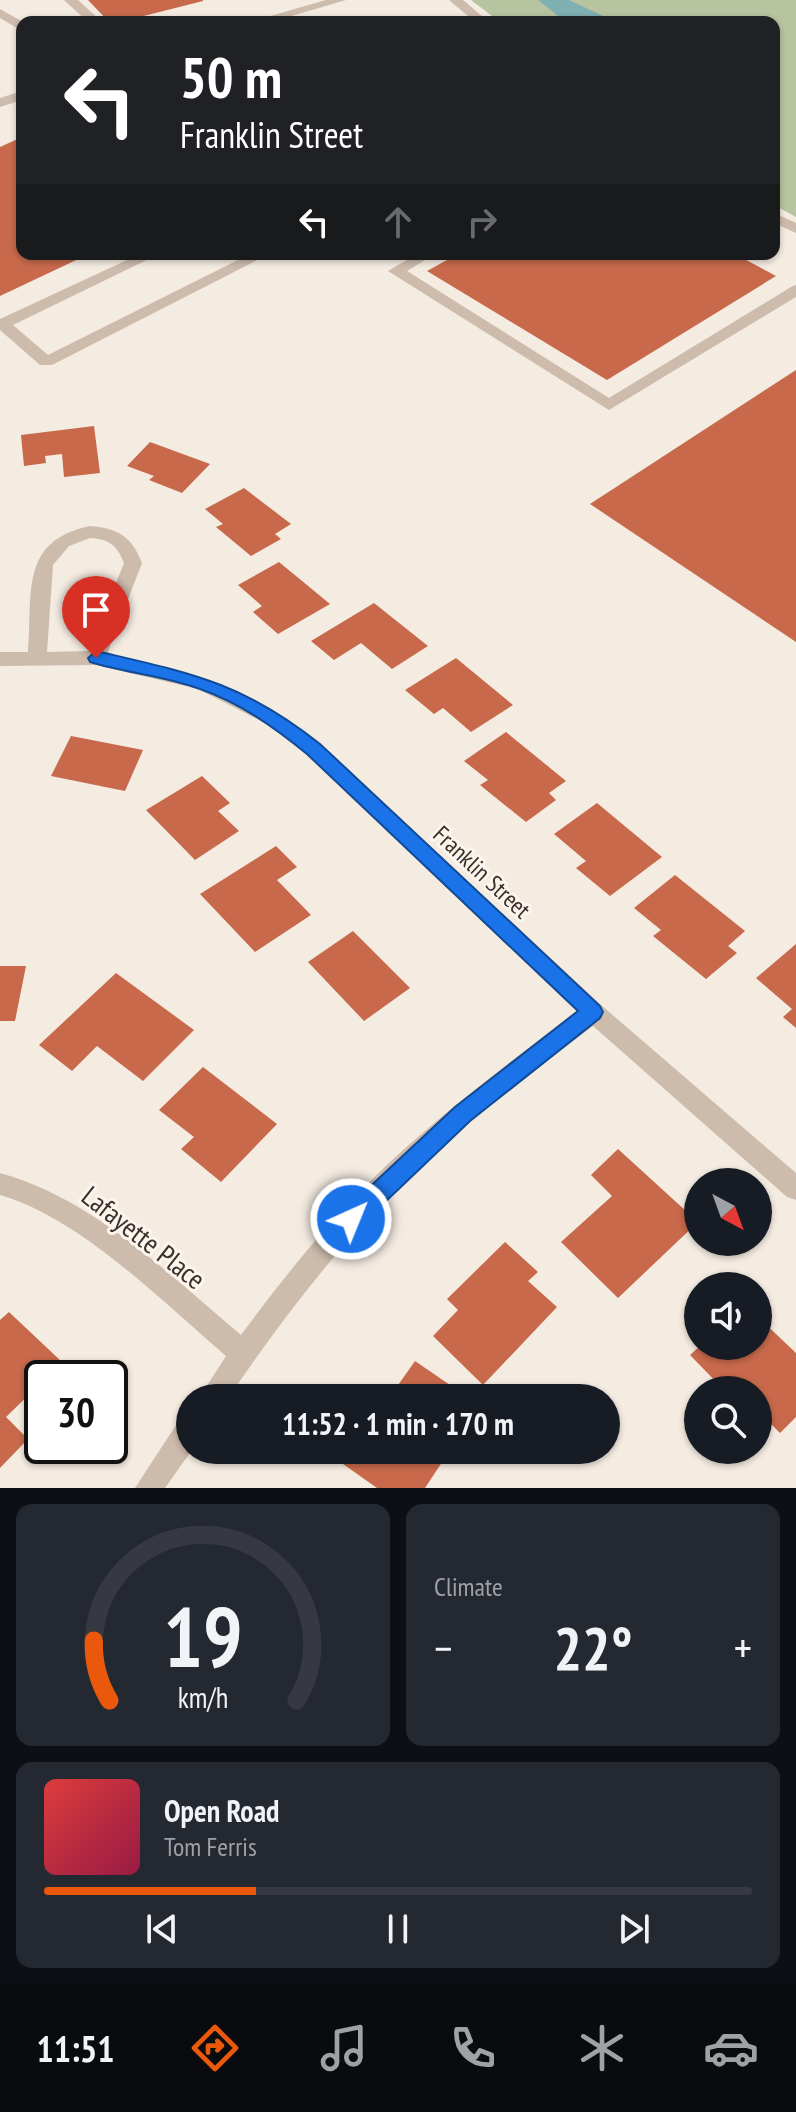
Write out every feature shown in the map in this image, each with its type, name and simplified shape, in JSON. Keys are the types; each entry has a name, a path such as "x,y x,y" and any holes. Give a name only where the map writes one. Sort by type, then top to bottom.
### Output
{"street":[{"path":"70,0 89,16"},
{"path":"279,16 340,0"},
{"path":"455,0 475,16"},
{"path":"139,260 3,324 46,362 250,260"},
{"path":"417,260 396,271 609,405 796,290"},
{"path":"37,657 44,565 48,552 61,541 95,532 122,540 131,550 133,563 96,658"},
{"name":"Franklin Street","path":"0,659 96,658 203,683 240,699 280,722 313,749 593,1012 796,1189"},
{"path":"222,1384 309,1265 371,1197 463,1114 593,1012"},
{"name":"Lafayette Place","path":"0,1184 48,1203 81,1222 243,1353"},
{"path":"149,1488 176,1449"}],"green space":[{"path":"471,0 796,0 796,217 780,208 780,16 492,16"}],"water":[{"path":"538,0 569,0 603,16 558,16"}],"building":[{"path":"88,0 203,0 144,16 103,16"},
{"path":"16,140 16,260 76,260 0,296 0,147"},
{"path":"447,260 746,260 776,276 607,380 427,271"},
{"path":"796,370 796,642 590,504"},
{"path":"94,426 100,473 64,477 62,454 45,456 46,463 24,466 21,435"},
{"path":"150,442 210,464 182,493 149,480 154,476 127,466"},
{"path":"244,488 291,524 275,534 281,539 251,556 216,527 223,524 205,509"},
{"path":"279,562 330,604 278,634 253,612 262,606 238,585"},
{"path":"374,603 428,646 392,669 361,643 334,660 311,641"},
{"path":"456,658 513,705 471,732 443,708 434,714 405,690"},
{"path":"506,732 566,781 549,793 556,800 526,822 480,785 488,780 464,761"},
{"path":"71,736 143,750 125,791 51,776"},
{"path":"202,776 230,803 218,811 239,831 195,860 146,810"},
{"path":"597,803 662,857 610,896 576,868 586,861 554,834"},
{"path":"276,846 297,867 277,880 311,915 255,952 200,894"},
{"path":"675,875 745,931 728,946 737,953 706,979 653,936 661,930 634,908"},
{"path":"353,931 410,988 364,1021 308,962"},
{"path":"796,944 796,1028 783,1017 792,1009 756,978"},
{"path":"0,966 26,966 15,1021 0,1021"},
{"path":"116,973 194,1030 143,1081 97,1046 72,1071 39,1045"},
{"path":"203,1067 277,1124 221,1182 181,1149 194,1137 159,1110"},
{"path":"618,1149 684,1209 684,1235 618,1298 561,1242 612,1196 591,1175"},
{"path":"505,1242 538,1272 528,1281 557,1307 482,1384 433,1336 458,1310 447,1299"},
{"path":"9,1312 60,1360 24,1360 24,1400 6,1417 24,1435 24,1443 0,1468 0,1320"},
{"path":"772,1330 796,1353 796,1417 780,1433 772,1425 772,1376 710,1376 695,1360 772,1360"},
{"path":"415,1361 449,1384 399,1384"},
{"path":"343,1464 441,1464 425,1488 377,1488"}],"route":[{"path":"96,658 203,683 240,699 280,722 313,749 593,1012 463,1114 351,1219"}]}
